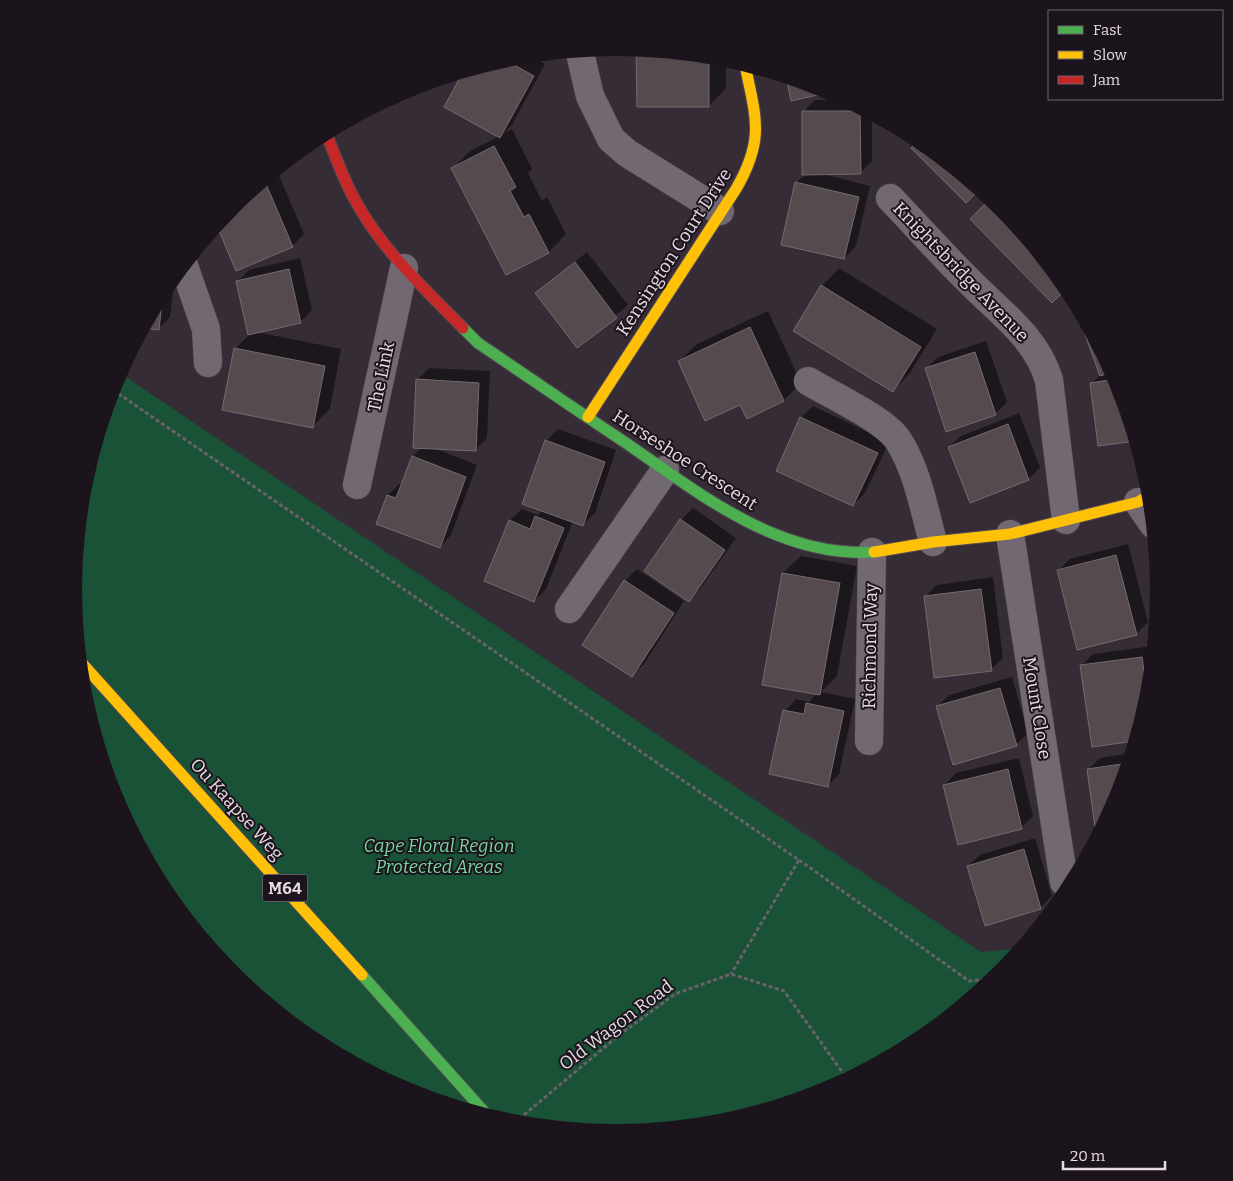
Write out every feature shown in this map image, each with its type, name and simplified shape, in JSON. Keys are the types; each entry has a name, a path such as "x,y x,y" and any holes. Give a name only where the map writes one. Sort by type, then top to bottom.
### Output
{"street":[{"path":"581,57 590,96 611,139 627,153 720,211"},
{"name":"Kensington Court Drive","path":"588,418 720,211 738,190 748,168 757,126 756,110 747,72"},
{"name":"Horseshoe Crescent","path":"329,140 354,199 372,228 404,268 478,343 710,501 764,531 817,548 872,552 934,542 1010,534 1142,499"},
{"name":"Knightsbridge Avenue","path":"890,198 975,287 1024,334 1043,363 1049,380 1066,520"},
{"name":"The Link","path":"357,485 404,268"},
{"path":"187,274 206,329 208,363"},
{"path":"808,381 882,424 897,439 916,480 934,542"},
{"path":"569,609 665,470"},
{"name":"Mount Close","path":"1010,534 1064,882"},
{"name":"Richmond Way","path":"868,741 872,552"},
{"name":"Ou Kaapse Weg","path":"89,671 480,1107"}],"path":[{"path":"120,395 799,860 969,981 982,980"},
{"path":"799,860 730,974 784,991 844,1074"},
{"name":"Old Wagon Road","path":"523,1116 618,1036 675,994 730,974"}],"green space":[{"name":"Cape Floral Region Protected Areas","path":"127,378 981,952 1012,949 969,992 942,1014 884,1053 853,1070 788,1096 755,1107 686,1120 651,1124 582,1124 547,1120 478,1107 412,1084 380,1070 320,1035 264,992 239,968 215,943 172,887 137,827 123,795 100,729 87,660 83,625 83,556 87,521 100,452"}],"building":[{"path":"636,57 709,65 709,107 637,107"},
{"path":"516,66 534,76 500,138 444,107 458,81 478,74"},
{"path":"788,85 816,95 791,101"},
{"path":"802,111 853,111 860,115 861,174 802,175"},
{"path":"494,146 516,187 510,191 524,217 529,214 549,253 506,275 451,168"},
{"path":"913,146 942,167 975,194 966,203 911,148"},
{"path":"795,182 859,197 844,259 781,245"},
{"path":"267,186 293,247 236,271 220,233"},
{"path":"985,204 1018,238 1061,294 1052,303 970,219"},
{"path":"575,262 617,318 577,348 535,293"},
{"path":"289,269 301,323 248,335 236,281"},
{"path":"821,285 921,347 893,392 793,331"},
{"path":"161,312 159,330 151,329"},
{"path":"750,327 784,401 747,419 740,405 705,421 678,361"},
{"path":"1085,333 1105,374 1100,376"},
{"path":"234,348 325,366 313,428 222,410"},
{"path":"975,352 996,415 946,432 925,368"},
{"path":"416,379 479,383 476,451 413,448"},
{"path":"1108,380 1130,442 1098,446 1090,383"},
{"path":"800,417 878,453 853,506 776,471"},
{"path":"1008,424 1029,480 970,503 948,447"},
{"path":"545,440 605,462 583,526 522,504"},
{"path":"412,456 466,477 440,548 376,524 387,495 396,498"},
{"path":"535,516 564,528 534,602 484,581 509,520 530,529"},
{"path":"680,519 725,550 689,602 644,571"},
{"path":"1116,555 1137,635 1077,650 1057,570"},
{"path":"782,573 840,583 820,695 762,685"},
{"path":"624,580 674,613 632,677 582,645"},
{"path":"981,589 992,671 934,678 924,596"},
{"path":"1142,657 1144,672 1129,742 1092,747 1080,665"},
{"path":"1000,688 1017,746 953,765 936,706"},
{"path":"806,703 844,711 828,787 769,774 783,710 804,714"},
{"path":"1121,764 1096,827 1095,827 1087,769"},
{"path":"1008,769 1022,829 958,845 943,785"},
{"path":"1024,849 1041,909 985,926 967,866"}],"traffic: fast":[{"path":"463,328 478,343 683,482 742,519 773,534 806,545 839,551 874,552"},
{"path":"362,975 480,1107"}],"traffic: slow":[{"path":"588,417 736,189 745,171 751,156 756,128 746,72"},
{"path":"874,552 933,542 1010,534 1142,499"},
{"path":"89,671 362,975"}],"traffic: jam":[{"path":"329,140 351,192 377,235 404,267 463,328"}]}
